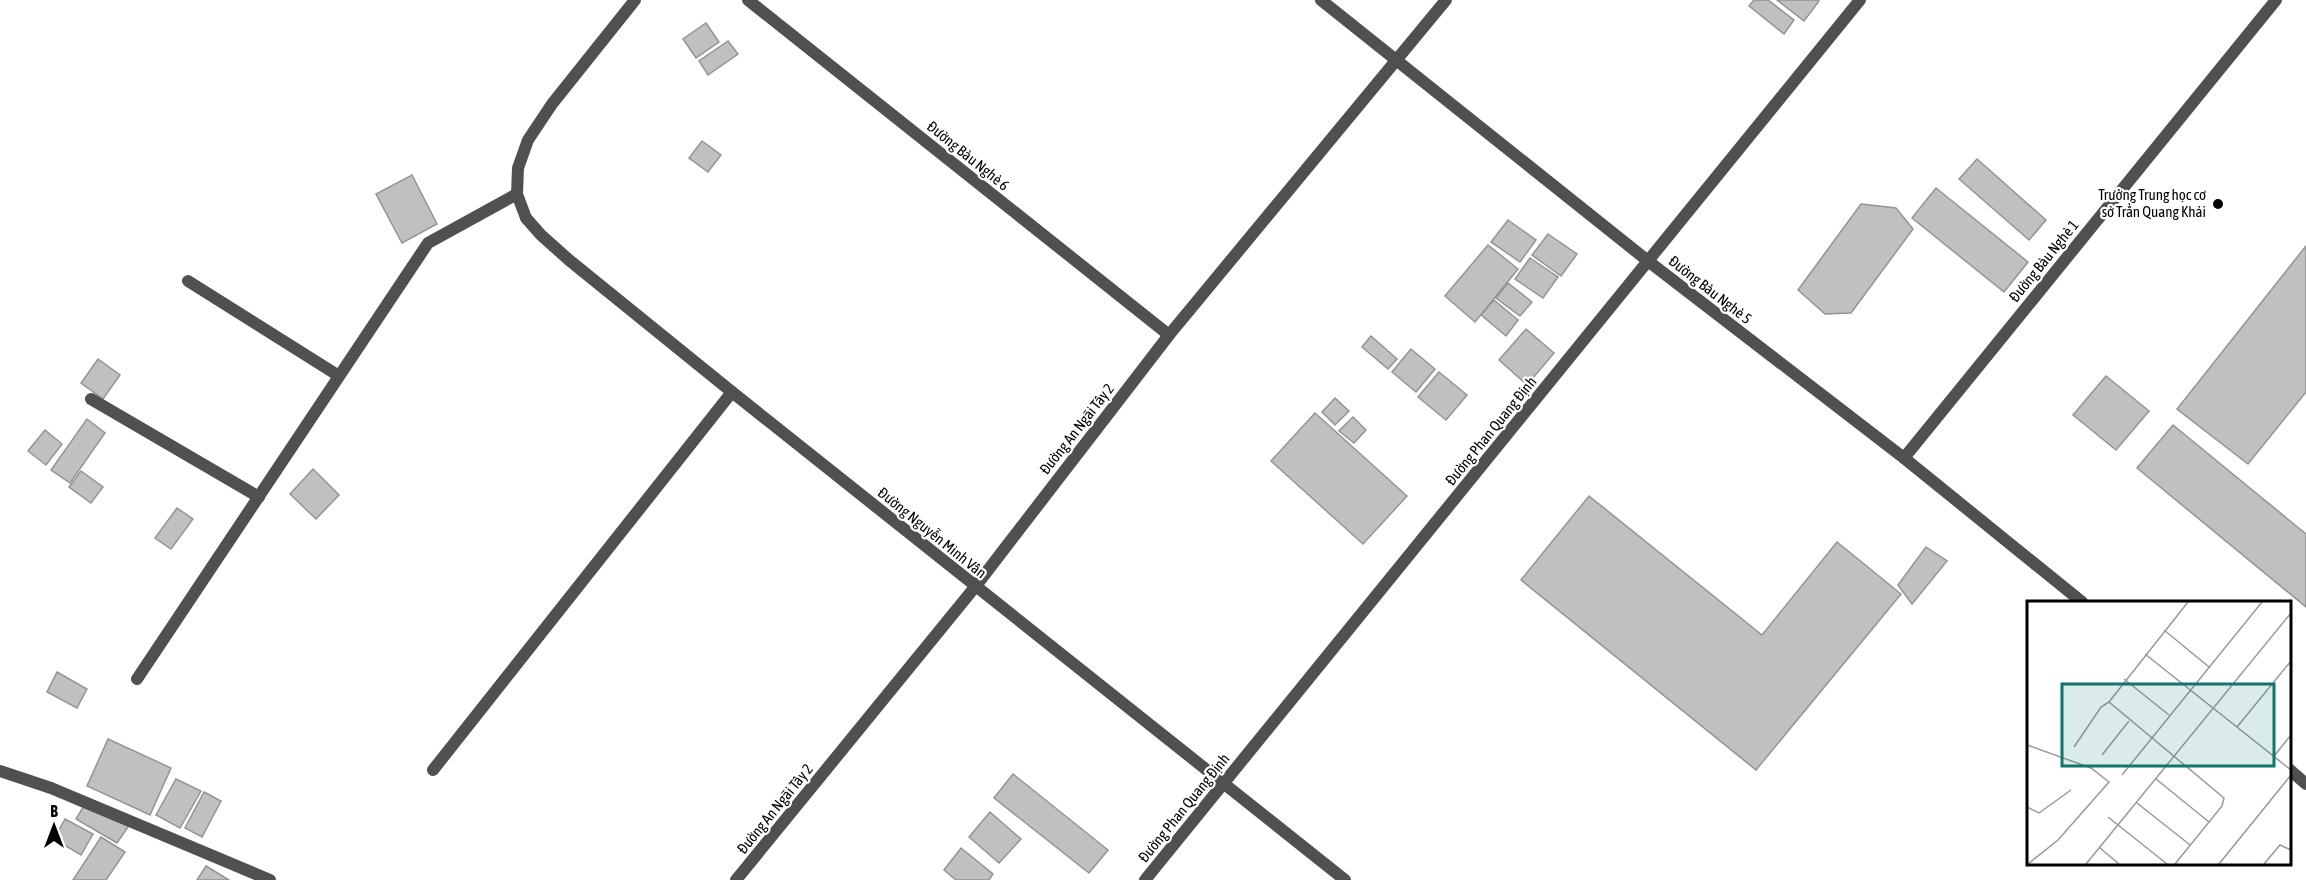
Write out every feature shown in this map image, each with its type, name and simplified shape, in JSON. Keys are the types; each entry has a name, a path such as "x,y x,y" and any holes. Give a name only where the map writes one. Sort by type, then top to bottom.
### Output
{"street":[{"path":"137,679 428,243 517,194 518,168 528,140 552,104 635,0"},
{"name":"Đường Bàu Nghè 6","path":"748,0 1168,335"},
{"name":"Đường Bàu Nghè 5","path":"1321,0 1648,261 1904,458 2080,601"},
{"name":"Đường An Ngãi Tây 2","path":"736,880 975,587 1168,335 1446,0"},
{"name":"Đường Phan Quang Định","path":"1144,880 1860,0"},
{"name":"Đường Bàu Nghè 1","path":"1904,458 2276,0"},
{"name":"Đường Nguyễn Minh Vân","path":"517,194 526,218 541,235 975,587 1345,880"},
{"path":"188,281 339,376"},
{"path":"433,770 732,392"},
{"path":"91,399 259,497"},
{"path":"0,771 51,788 270,880"}],"building":[{"path":"1754,0 1768,0 1794,20 1784,34 1749,6"},
{"path":"1777,0 1818,0 1819,1 1804,21"},
{"path":"706,23 719,42 696,58 683,39"},
{"path":"728,41 738,54 708,75 699,61"},
{"path":"702,141 721,155 708,172 689,158"},
{"path":"1977,159 2046,220 2029,240 1959,179"},
{"path":"412,175 437,224 402,243 376,194"},
{"path":"1936,188 2028,262 2004,292 1912,218"},
{"path":"1861,204 1896,208 1913,229 1851,313 1825,314 1798,290"},
{"path":"1508,220 1536,240 1520,262 1491,242"},
{"path":"1548,234 1577,254 1561,276 1532,255"},
{"path":"1488,245 1518,269 1475,322 1445,296"},
{"path":"2306,246 2306,392 2248,464 2177,409"},
{"path":"1530,258 1558,277 1543,298 1515,279"},
{"path":"1508,283 1532,302 1520,316 1496,298"},
{"path":"1494,300 1518,320 1506,336 1481,315"},
{"path":"1526,329 1554,353 1527,385 1499,360"},
{"path":"1371,336 1397,359 1388,369 1362,347"},
{"path":"1411,349 1435,369 1416,392 1392,372"},
{"path":"98,359 120,375 103,399 81,383"},
{"path":"1439,372 1467,395 1446,420 1418,397"},
{"path":"2106,376 2149,411 2116,450 2073,415"},
{"path":"1335,398 1349,411 1335,425 1322,412"},
{"path":"1315,413 1407,496 1363,544 1271,461"},
{"path":"1353,417 1366,430 1354,443 1339,431"},
{"path":"87,419 105,433 70,483 51,470"},
{"path":"2173,425 2306,534 2306,607 2137,468"},
{"path":"45,430 62,444 46,465 28,451"},
{"path":"313,469 339,495 316,519 290,494"},
{"path":"81,471 103,487 91,503 69,487"},
{"path":"1589,496 1762,635 1837,542 1901,594 1756,770 1521,580"},
{"path":"177,508 193,519 171,549 155,538"},
{"path":"1926,547 1947,561 1912,604 1898,585"},
{"path":"57,672 87,689 77,708 47,692"},
{"path":"108,739 171,768 150,815 87,786"},
{"path":"1013,774 1108,850 1089,873 994,798"},
{"path":"176,779 201,791 180,828 156,815"},
{"path":"204,792 221,801 202,837 185,828"},
{"path":"88,799 130,824 117,843 76,819"},
{"path":"990,812 1021,839 999,863 969,837"},
{"path":"65,819 93,834 81,855 54,839"},
{"path":"101,837 125,852 106,880 73,880"},
{"path":"961,848 993,874 989,880 956,880 944,870"},
{"path":"206,866 229,880 197,880"}],"place":[{"name":"Trường Trung học cơ sở Trần Quang Khải","path":"2218,204"}]}
